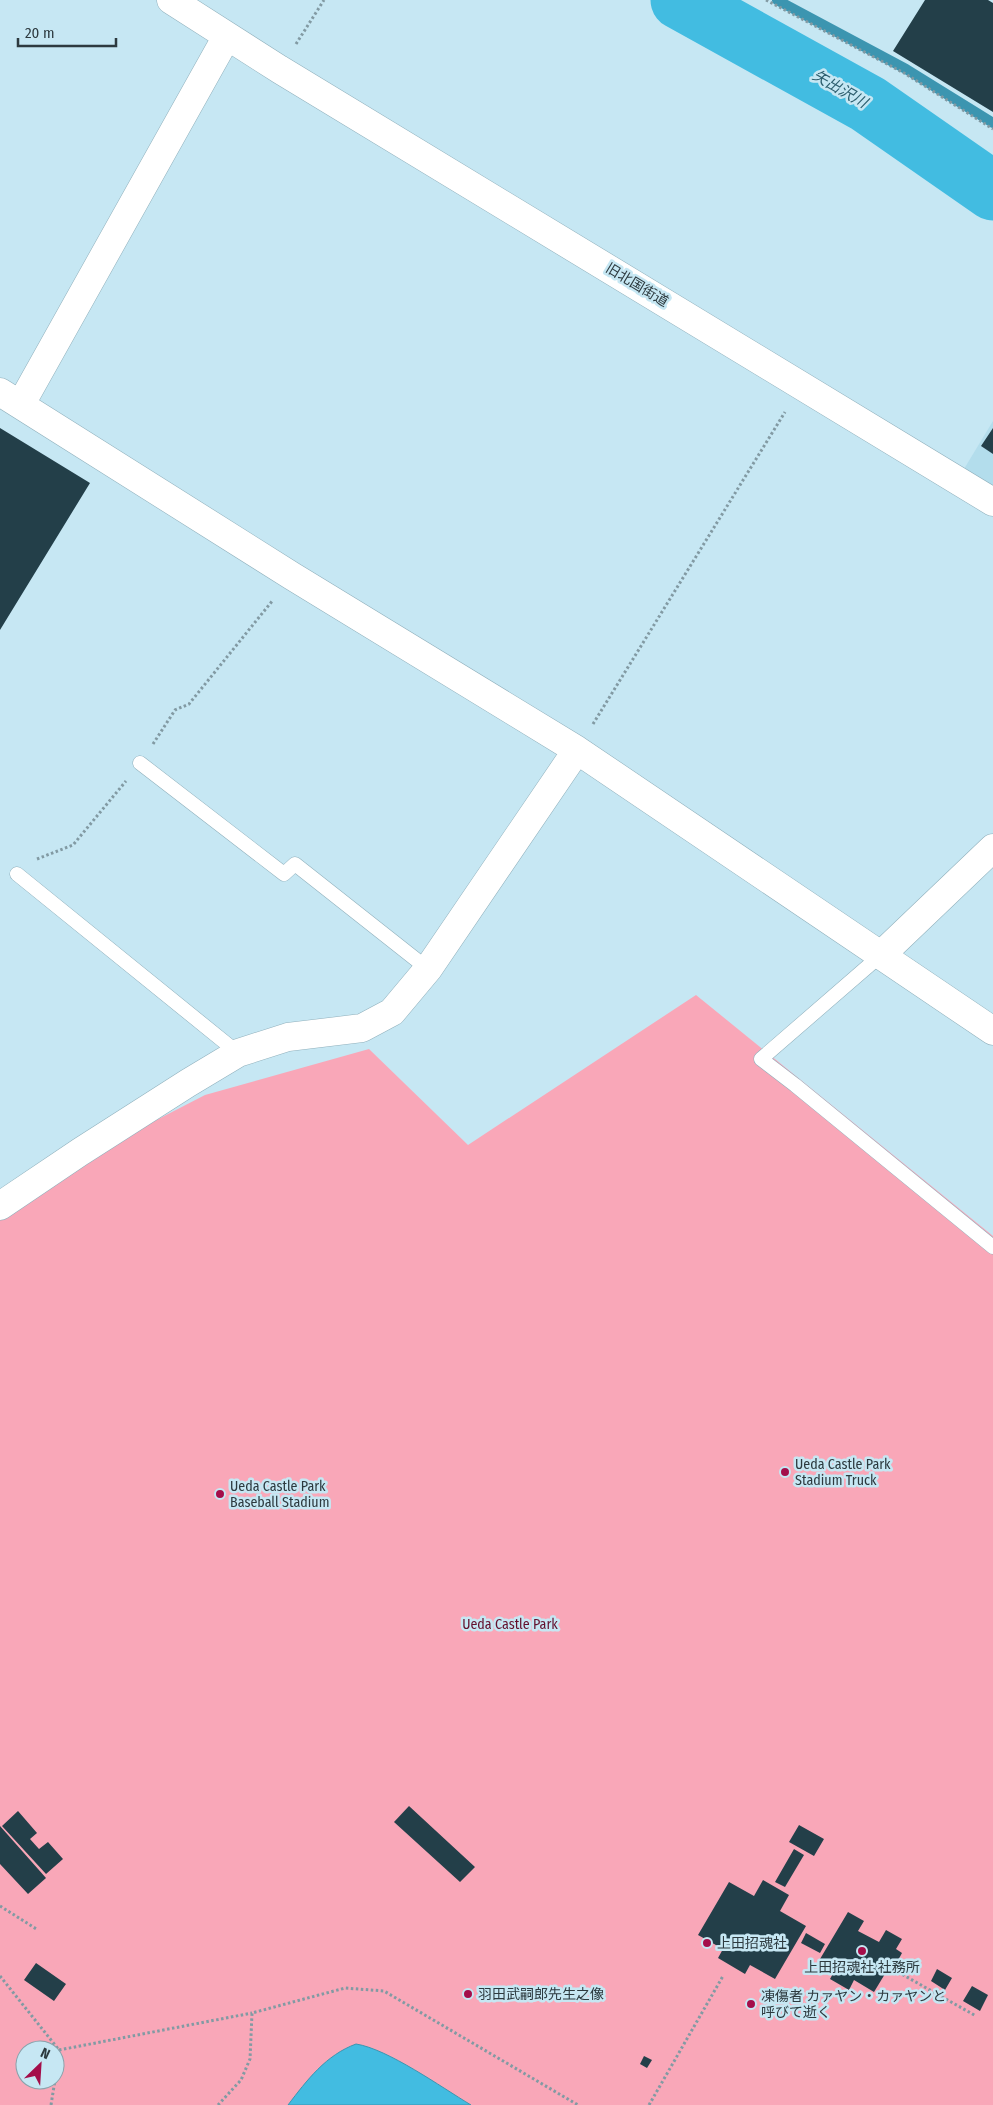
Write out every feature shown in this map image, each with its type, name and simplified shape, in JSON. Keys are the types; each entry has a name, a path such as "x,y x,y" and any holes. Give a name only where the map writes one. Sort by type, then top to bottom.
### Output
{"street":[{"path":"171,0 227,36 10,398 292,576 577,750 993,1031"},
{"name":"旧北国街道","path":"227,36 802,384 993,502"},
{"path":"0,1206 88,1146 188,1082 238,1053 288,1037 362,1028 392,1012 428,969 577,750"},
{"path":"881,955 993,848"}],"lane":[{"path":"140,763 284,874 295,864 428,969"},
{"path":"17,874 238,1053"},
{"path":"881,955 761,1060 795,1085 993,1247"}],"path":[{"path":"279,69 324,0"},
{"path":"766,0 904,73 993,129"},
{"path":"577,750 802,384"},
{"path":"17,874 34,861 73,845 140,763 175,710 189,704 292,576"},
{"path":"0,1906 38,1930"},
{"path":"898,1972 976,2016"},
{"path":"0,1976 51,2040"},
{"path":"649,2105 723,1976"},
{"path":"65,2049 252,2013 345,1988 384,1991 578,2105"},
{"path":"218,2105 241,2080 250,2059 252,2013"},
{"path":"51,2105 53,2090"}],"shaded area":[{"path":"993,421 993,487 964,469"}],"green space":[{"name":"Ueda Castle Park","path":"696,995 993,1236 993,2105 0,2105 0,1220 77,1161 205,1095 369,1049 468,1145"}],"water":[{"path":"356,2044 369,2047 399,2061 471,2105 288,2105 318,2069 335,2055"}],"building":[{"path":"925,0 988,0 993,3 993,112 893,51"},
{"path":"0,428 90,483 0,630"},
{"path":"993,428 993,454 981,446"},
{"path":"409,1806 475,1867 460,1882 394,1822"},
{"path":"18,1811 37,1833 30,1839 39,1849 48,1842 63,1859 46,1874 2,1826"},
{"path":"799,1825 824,1839 814,1856 789,1842"},
{"path":"0,1826 46,1878 28,1894 0,1864"},
{"path":"794,1849 804,1855 785,1887 775,1882"},
{"path":"763,1880 789,1895 780,1911 806,1926 775,1979 750,1965 745,1974 718,1958 723,1949 698,1935 729,1882 754,1896"},
{"name":"上田招魂社 社務所","path":"848,1912 864,1921 858,1931 879,1942 886,1930 902,1939 896,1949 902,1953 895,1966 891,1964 874,1992 854,1980 849,1990 830,1979 836,1968 820,1959"},
{"path":"806,1933 825,1944 820,1953 801,1943"},
{"path":"36,1963 66,1984 54,2001 24,1980"},
{"path":"937,1969 952,1978 945,1990 931,1981"},
{"path":"972,1986 988,1995 980,2011 963,2001"},
{"path":"644,2056 652,2060 647,2068 640,2064"}],"waterway":[{"name":"矢出沢川","path":"680,0 868,104 993,191"},
{"path":"777,0 906,69 993,123"}],"place":[{"name":"Ueda Castle Park Stadium Truck","path":"785,1472"},
{"name":"Ueda Castle Park Baseball Stadium","path":"220,1494"},
{"name":"上田招魂社","path":"707,1943"},
{"name":"上田招魂社 社務所","path":"862,1951"},
{"name":"羽田武嗣郎先生之像","path":"468,1994"},
{"name":"凍傷者 カァヤン・カァヤンと 呼びて逝く","path":"751,2004"}]}
